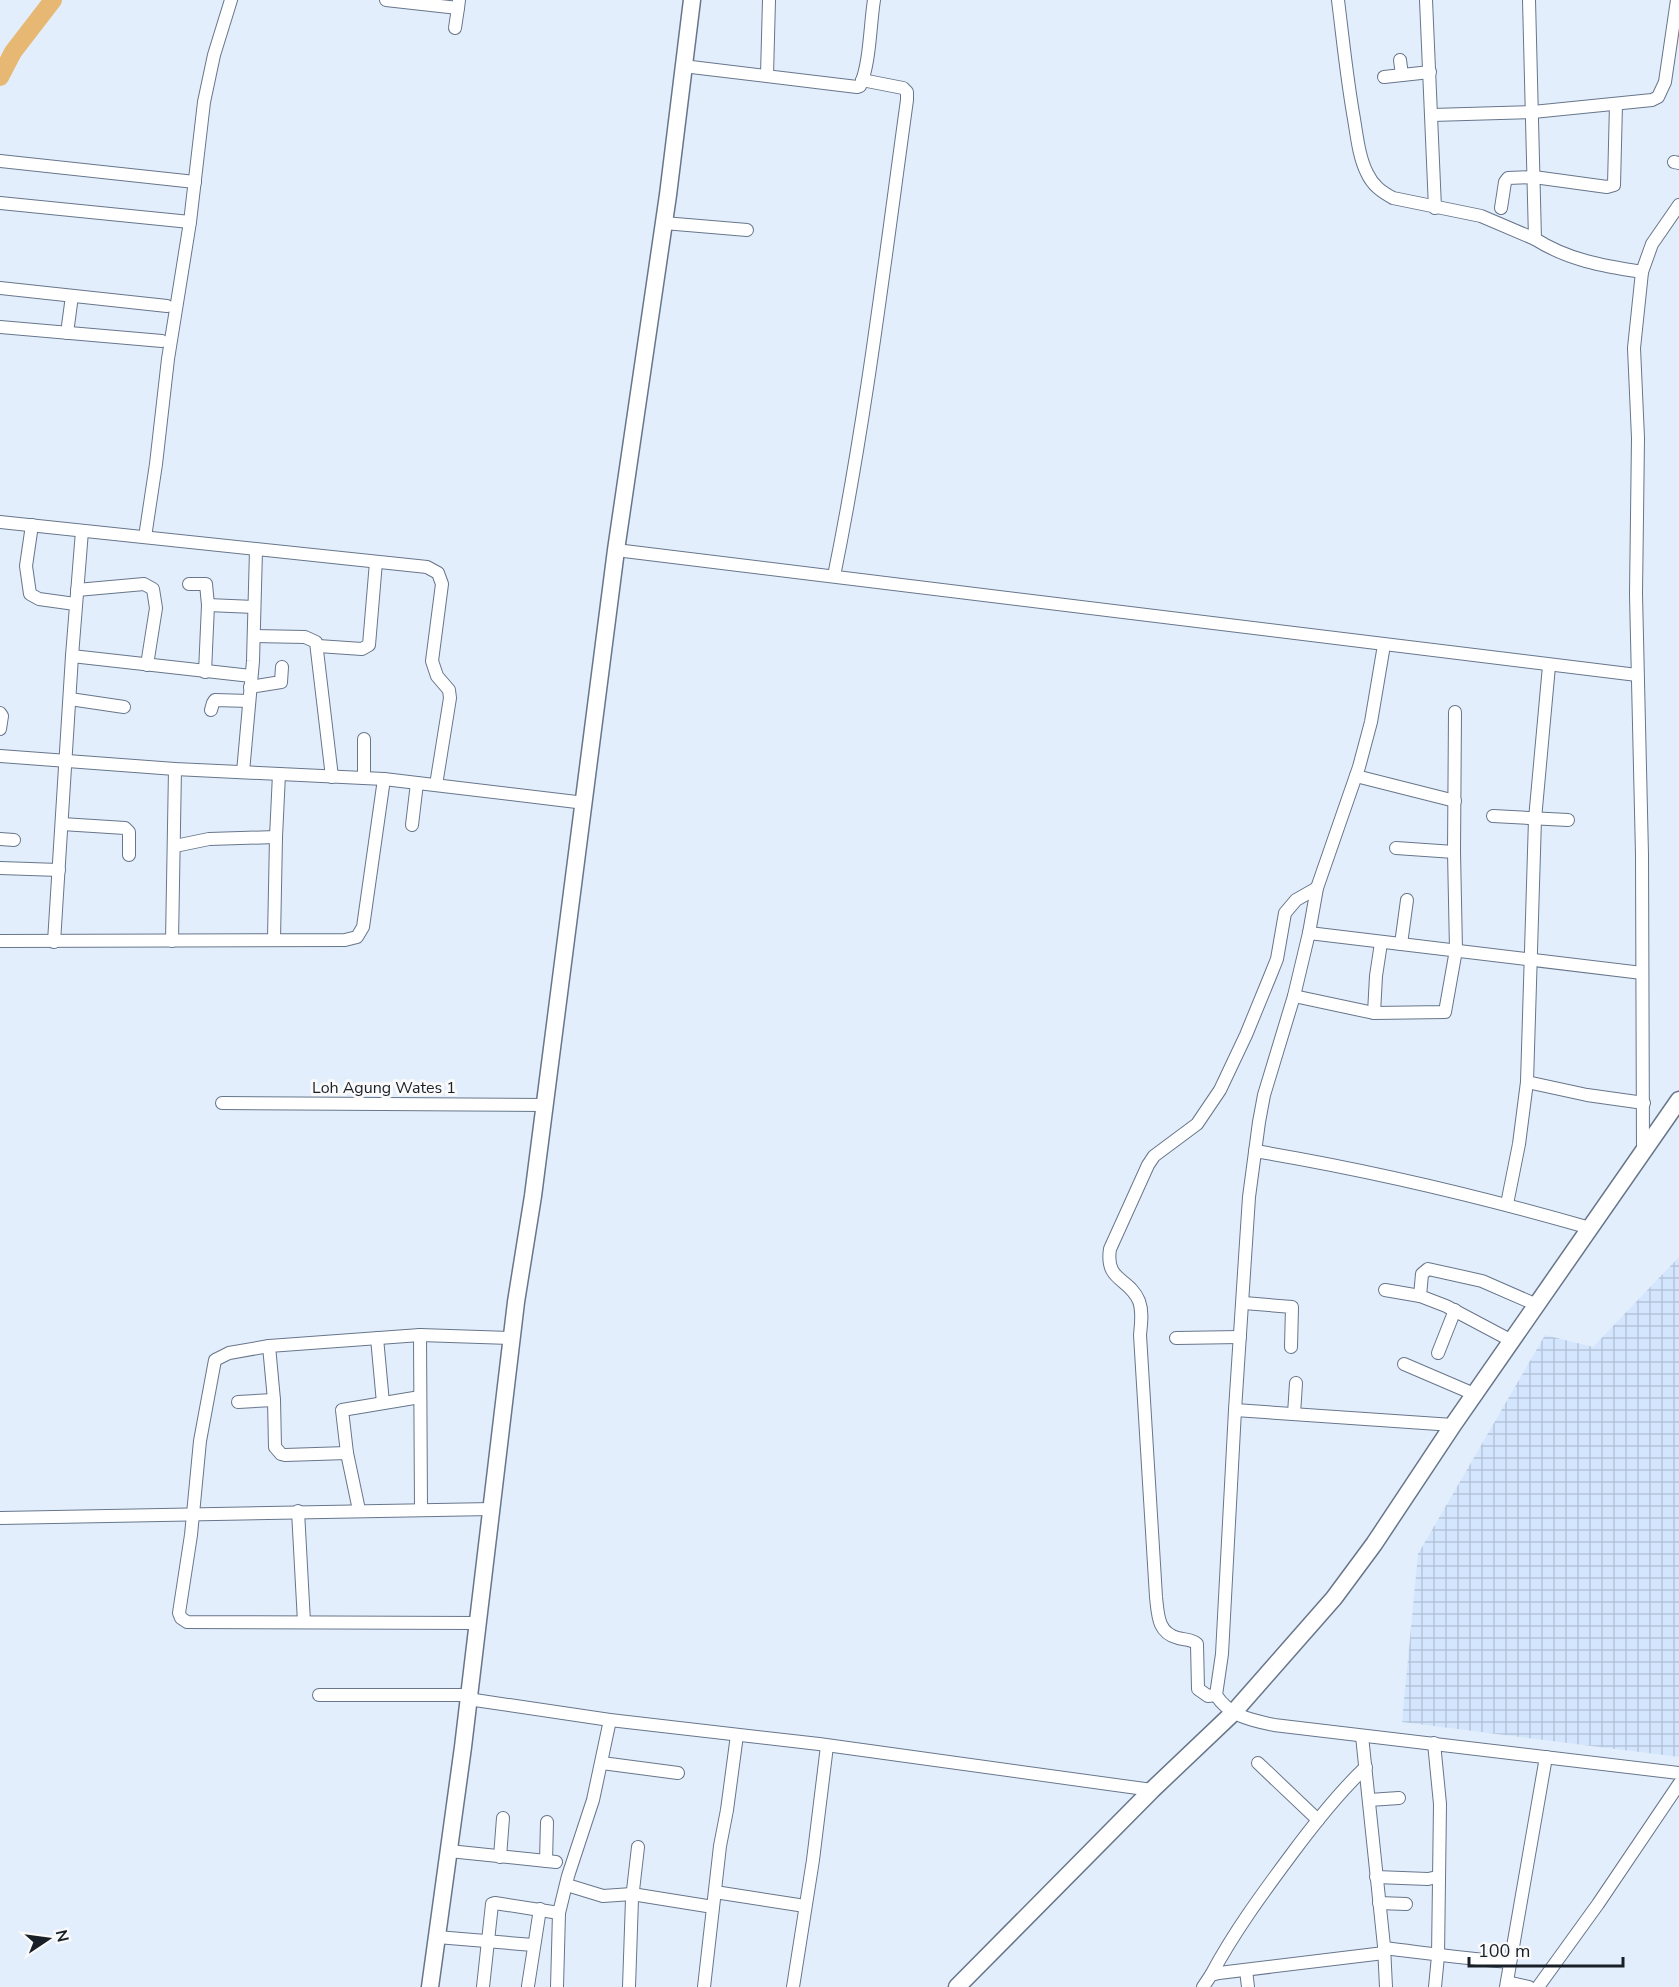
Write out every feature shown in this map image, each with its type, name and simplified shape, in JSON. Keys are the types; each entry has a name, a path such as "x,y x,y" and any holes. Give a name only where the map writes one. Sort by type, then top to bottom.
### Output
{"main road":[{"path":"430,1987 469,1697 512,1338 585,803 616,550 664,223 692,0"},
{"path":"957,1987 1152,1790 1239,1716 1334,1598 1374,1544 1474,1394 1679,1100"}],"street":[{"path":"145,537 168,359 190,222 204,102 214,55 231,0"},
{"path":"386,0 459,4 455,28"},
{"path":"767,75 769,0"},
{"path":"683,66 767,75 851,88 860,86 874,0"},
{"path":"1338,0 1349,90 1361,157 1367,173 1381,191 1394,198 1481,216 1535,239 1563,254 1594,264 1642,272"},
{"path":"1426,0 1436,208"},
{"path":"1529,0 1535,239"},
{"path":"1432,115 1533,112 1652,100 1658,97 1663,90 1677,8"},
{"path":"1400,60 1402,75"},
{"path":"1384,77 1430,72"},
{"path":"834,576 848,508 907,100 907,92 903,88 862,80"},
{"path":"1501,208 1505,180 1508,178 1534,177 1607,187 1614,185 1617,104"},
{"path":"0,161 195,182"},
{"path":"0,203 190,222"},
{"path":"1643,1153 1642,855 1637,675 1638,428 1634,348 1642,272 1652,244 1679,205"},
{"path":"664,223 747,230"},
{"path":"0,288 167,306"},
{"path":"67,333 72,296"},
{"path":"0,327 162,341"},
{"path":"0,522 433,569 441,577 442,584 432,661 437,675 449,690 450,698 436,785"},
{"path":"32,525 26,566 30,594 39,599 75,604"},
{"path":"54,942 75,604 82,531"},
{"path":"243,772 254,636 256,550"},
{"path":"616,550 1637,675"},
{"path":"318,646 362,649 369,645 376,562"},
{"path":"77,590 144,584 153,589 156,608 147,665"},
{"path":"189,584 206,584 208,605 204,672"},
{"path":"208,605 254,607"},
{"path":"254,636 305,637 313,639 318,646 332,777"},
{"path":"1384,645 1371,722 1356,776 1317,888 1294,996 1264,1095 1255,1151 1249,1197 1244,1303 1235,1410 1222,1654 1216,1695 1222,1705 1239,1716 1274,1725 1679,1773"},
{"path":"72,656 204,672 251,682 280,682 282,667"},
{"path":"1507,1204 1519,1144 1527,1082 1535,819 1549,666"},
{"path":"70,699 123,707"},
{"path":"212,711 215,700 249,701"},
{"path":"1294,996 1374,1013 1445,1012 1456,950 1455,712"},
{"path":"0,713 2,717 0,729"},
{"path":"364,739 364,778"},
{"path":"0,756 175,769 384,779 585,803"},
{"path":"172,941 175,769"},
{"path":"274,939 279,774"},
{"path":"1356,776 1455,801"},
{"path":"0,941 345,940 357,937 361,932 384,779"},
{"path":"412,825 417,783"},
{"path":"1492,816 1568,820"},
{"path":"62,824 125,828 129,832 129,855"},
{"path":"175,846 209,839 276,837"},
{"path":"0,839 14,840"},
{"path":"1396,848 1454,852"},
{"path":"0,868 59,870"},
{"path":"1216,1695 1208,1696 1198,1689 1197,1644 1192,1640 1167,1633 1160,1624 1156,1597 1140,1303 1133,1290 1112,1273 1108,1259 1110,1249 1148,1165 1154,1156 1197,1124 1220,1090 1271,974 1285,913 1296,900 1317,888"},
{"path":"1401,944 1407,900"},
{"path":"1309,933 1642,973"},
{"path":"1374,1013 1381,943"},
{"path":"1527,1082 1587,1095 1644,1103"},
{"name":"Loh Agung Wates 1","path":"222,1103 545,1105"},
{"path":"1255,1151 1371,1172 1507,1204 1590,1228"},
{"path":"1420,1296 1422,1274 1428,1269 1482,1281 1538,1305"},
{"path":"1385,1290 1420,1296 1455,1310 1512,1341"},
{"path":"1244,1303 1292,1307 1291,1347"},
{"path":"1438,1353 1455,1310"},
{"path":"420,1335 421,1509"},
{"path":"478,1623 187,1622 181,1618 179,1613 200,1441 216,1360 229,1353 269,1346 420,1335 512,1338"},
{"path":"1176,1338 1240,1337"},
{"path":"377,1338 383,1403"},
{"path":"269,1346 275,1447 281,1454 347,1453"},
{"path":"1404,1364 1474,1394"},
{"path":"1294,1414 1296,1383"},
{"path":"359,1510 347,1453 342,1410 420,1397"},
{"path":"238,1402 274,1400"},
{"path":"1235,1410 1453,1425"},
{"path":"0,1518 492,1509"},
{"path":"298,1511 304,1622"},
{"path":"319,1695 469,1697 610,1720 826,1746 1152,1790"},
{"path":"557,1987 560,1913 602,1763 610,1720"},
{"path":"704,1987 720,1846 737,1735"},
{"path":"1362,1736 1386,1987"},
{"path":"1434,1743 1440,1804 1437,1877 1438,1956 1435,1987"},
{"path":"793,1987 826,1746"},
{"path":"1529,1987 1506,1984 1546,1757"},
{"path":"1258,1762 1318,1820"},
{"path":"602,1763 678,1773"},
{"path":"1203,1987 1240,1924 1318,1820 1366,1767"},
{"path":"1538,1987 1598,1904 1679,1784"},
{"path":"1369,1800 1399,1798"},
{"path":"500,1857 503,1818"},
{"path":"449,1851 551,1861 547,1822"},
{"path":"628,1987 632,1894 638,1847"},
{"path":"1376,1877 1418,1879 1437,1877"},
{"path":"567,1885 603,1896 632,1894 713,1907"},
{"path":"715,1892 805,1906"},
{"path":"483,1987 492,1903 560,1913"},
{"path":"1379,1903 1406,1904"},
{"path":"528,1986 540,1909"},
{"path":"437,1937 533,1945"},
{"path":"1211,1975 1384,1950 1417,1951 1438,1956 1509,1962"},
{"path":"1246,1970 1248,1987"}],"shaded area":[{"path":"1679,1257 1679,1757 1402,1722 1418,1554 1545,1335 1593,1347"}],"waterway":[{"path":"0,77 13,52 53,0"}]}
